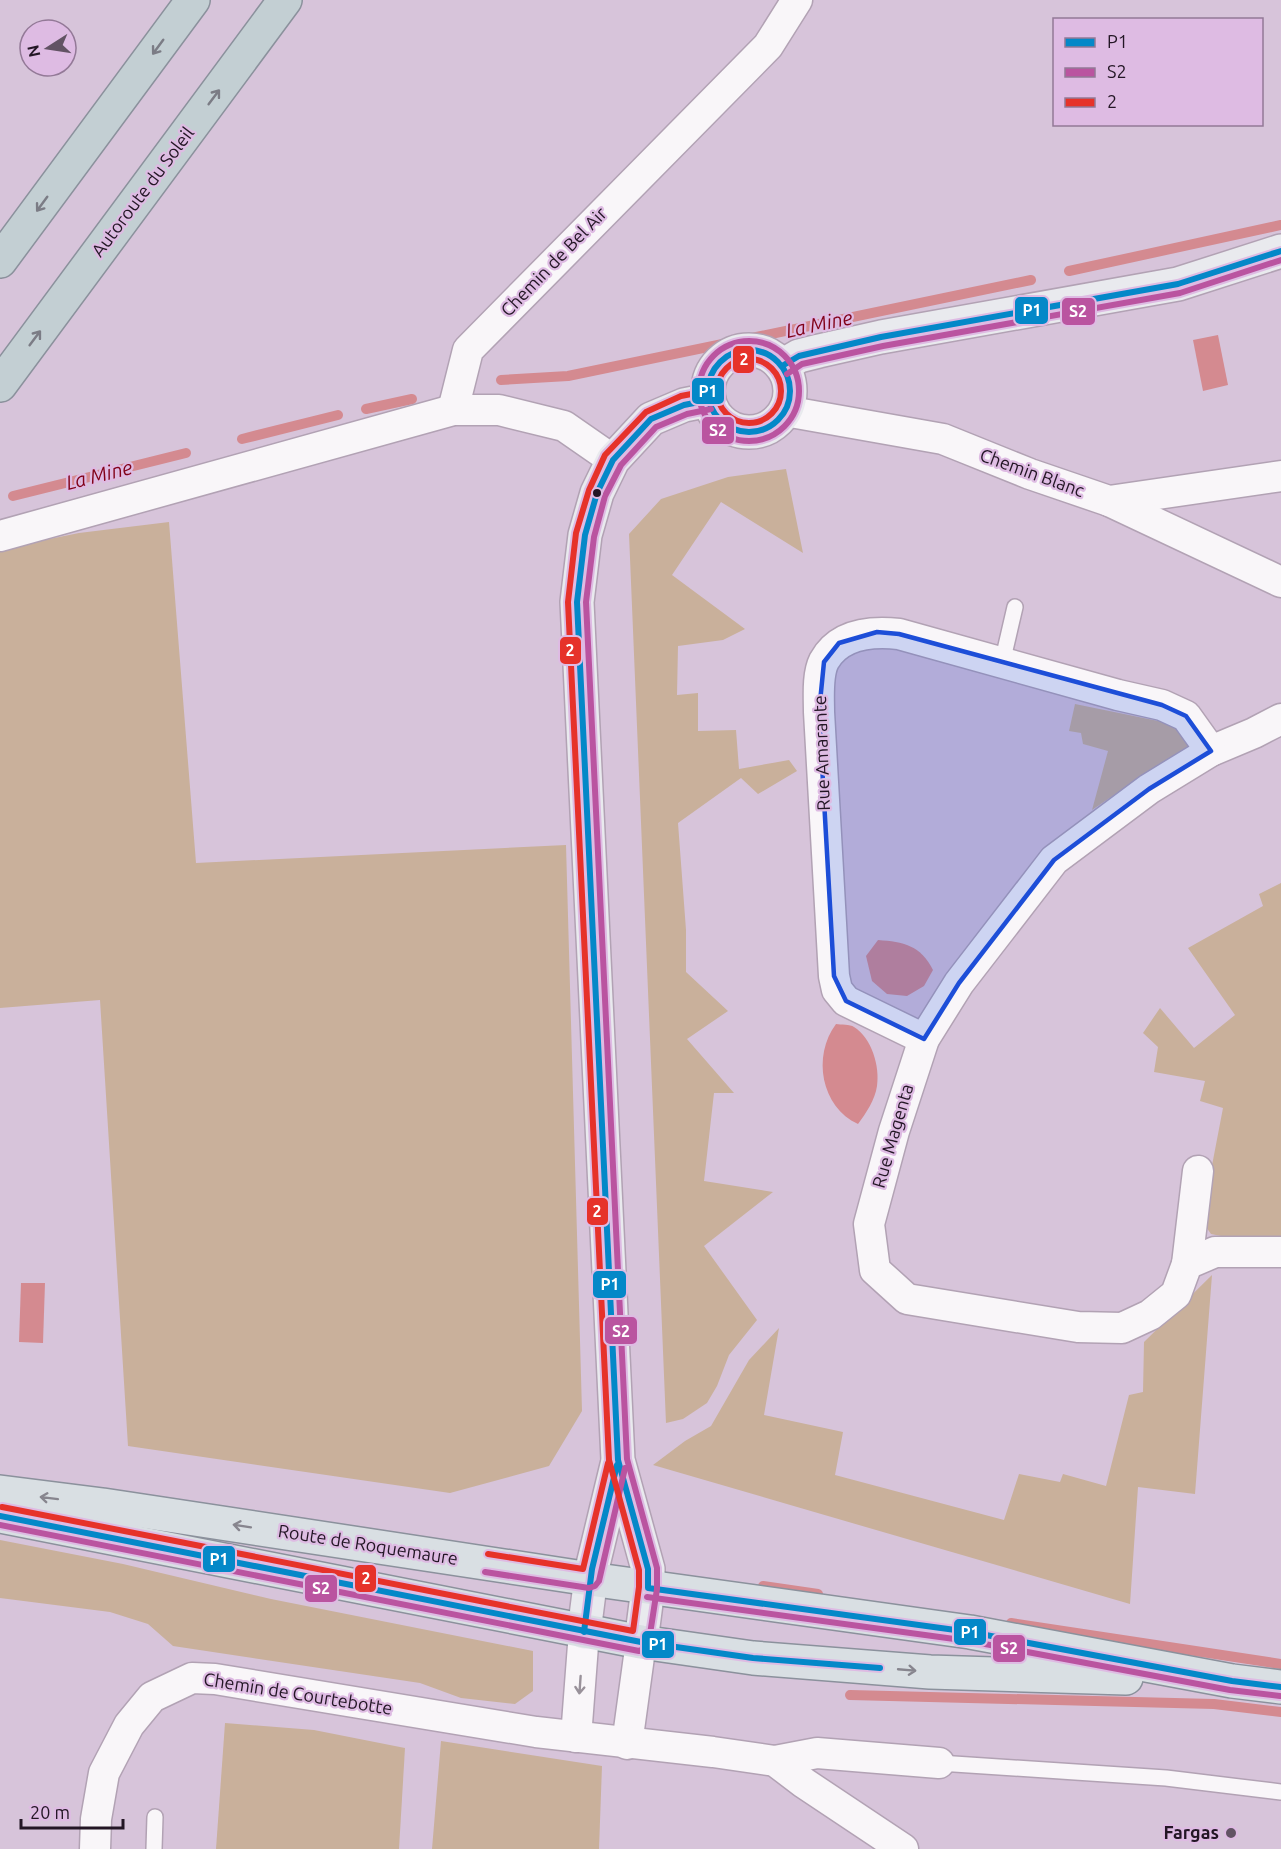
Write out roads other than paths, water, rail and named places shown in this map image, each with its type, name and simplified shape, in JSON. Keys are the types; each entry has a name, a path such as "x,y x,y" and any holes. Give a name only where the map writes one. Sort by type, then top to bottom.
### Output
{"highway":[{"path":"0,261 193,0"},
{"name":"Autoroute du Soleil","path":"0,385 285,0"}],"main road":[{"name":"Route de Roquemaure","path":"0,1492 104,1504 648,1588 970,1632 1232,1681 1281,1687"},
{"name":"Route de Roquemaure","path":"0,1516 584,1632 753,1658 930,1672 1232,1681"}],"street":[{"name":"Chemin de Bel Air","path":"453,410 468,350 768,46 797,0"},
{"path":"782,366 799,356 881,337 1178,284 1281,251"},
{"path":"755,351 773,357 782,366 789,380 790,396 785,411 768,428 756,432 731,429 713,412 708,388 710,376 726,357 737,352 755,351"},
{"path":"627,1744 648,1588 648,1569 618,1460 577,602 585,535 597,493 613,460 651,419 684,405 709,400"},
{"path":"0,536 453,410 499,410 564,426 613,460"},
{"name":"Chemin Blanc","path":"785,411 943,439 1030,474 1109,501 1281,476"},
{"path":"1109,501 1281,582"},
{"name":"Rue Amarante","path":"924,1040 846,1001 837,990 834,976 819,712 820,682 824,662 839,643 877,632 898,634 1162,705 1186,716 1211,751"},
{"name":"Rue Magenta","path":"1198,1171 1187,1264 1176,1294 1150,1315 1122,1328 1078,1327 907,1299 875,1270 869,1224 891,1142 924,1040 959,983 1054,860 1149,789 1211,751 1281,719"},
{"path":"1187,1264 1215,1252 1281,1252"},
{"path":"576,1737 584,1632 591,1579 618,1460"},
{"name":"Chemin de Courtebotte","path":"95,1849 96,1819 104,1773 129,1725 152,1697 192,1678 215,1679 576,1737 775,1761"},
{"path":"775,1761 817,1753 939,1763"},
{"path":"775,1761 903,1849"}],"lane":[{"path":"1002,663 1014,607"},
{"path":"939,1763 1166,1778 1281,1792"},
{"path":"154,1849 155,1817"}],"waterway":[{"name":"La Mine","path":"1069,271 1281,225"},
{"name":"La Mine","path":"501,380 568,376 1031,280"},
{"name":"La Mine","path":"366,409 412,399"},
{"name":"La Mine","path":"242,439 338,415"},
{"name":"La Mine","path":"13,496 186,453"},
{"path":"763,1586 818,1594"},
{"path":"1011,1623 1281,1664"},
{"path":"850,1695 1214,1704 1281,1712"}],"place":[{"name":"Fargas","path":"1231,1833"}]}
